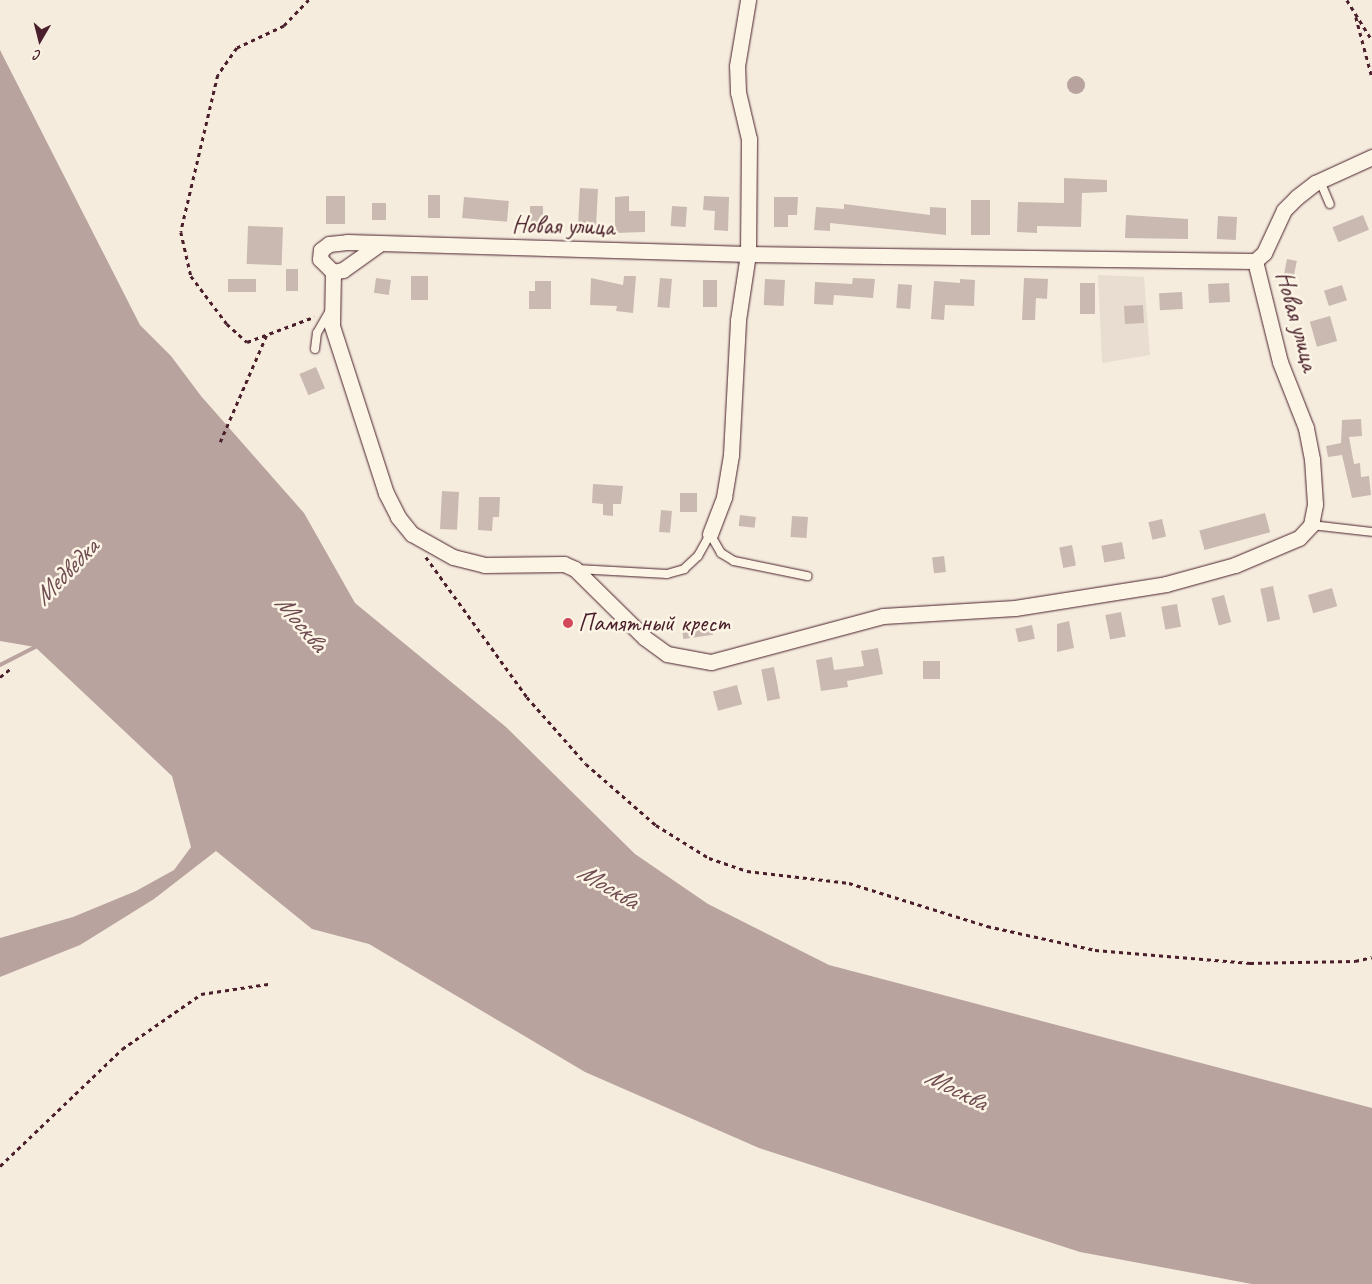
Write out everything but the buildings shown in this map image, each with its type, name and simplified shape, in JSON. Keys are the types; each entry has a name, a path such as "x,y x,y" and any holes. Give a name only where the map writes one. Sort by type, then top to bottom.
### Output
{"street":[{"path":"710,534 724,497 731,454 738,320 748,254 749,139 738,92 737,66 748,0"},
{"name":"Новая улица","path":"333,272 320,259 321,250 329,244 748,254 1255,261 1264,253 1284,210 1320,181 1372,156"},
{"path":"378,245 343,270 333,272 330,310 386,493 398,517 412,534 453,557 484,565 564,564 575,569 645,638 667,654 711,662 883,616 1015,608 1166,584 1272,552 1299,538 1311,525"},
{"name":"Новая улица","path":"1255,261 1280,362 1306,428 1315,504 1311,525"}],"lane":[{"path":"1320,181 1330,204"},
{"path":"315,349 317,333 330,310"},
{"path":"1311,525 1372,532"},
{"path":"575,569 667,574 684,569 698,556 710,534 721,552 734,561 807,576"}],"path":[{"path":"309,0 284,26 237,48 218,75 181,232 191,276 227,324 247,342 330,310"},
{"path":"1347,0 1372,40"},
{"path":"1356,17 1372,77"},
{"path":"220,442 266,336"},
{"path":"424,555 527,697 586,764 656,825 709,858 747,871 849,883 987,926 1096,950 1250,963 1355,961 1372,957"},
{"path":"0,677 11,668"},
{"path":"0,1166 122,1050 201,994 268,984"}],"shaded area":[{"path":"1098,275 1144,277 1150,355 1102,363"}],"water":[{"name":"Москва","path":"0,50 140,325 171,356 201,396 304,513 355,603 506,727 635,854 708,904 829,965 1372,1108 1372,1284 1252,1284 1080,1252 759,1148 585,1072 369,944 312,929 216,851 154,899 80,945 0,977 0,938 73,917 136,891 174,870 191,847 172,776 35,647 0,641"},
{"path":"1076,76 1082,79 1085,85 1082,91 1076,94 1070,91 1067,85 1070,79"}],"waterway":[{"name":"Медведка","path":"0,665 35,647"}],"place":[{"name":"Памятный крест","path":"568,623"}]}
